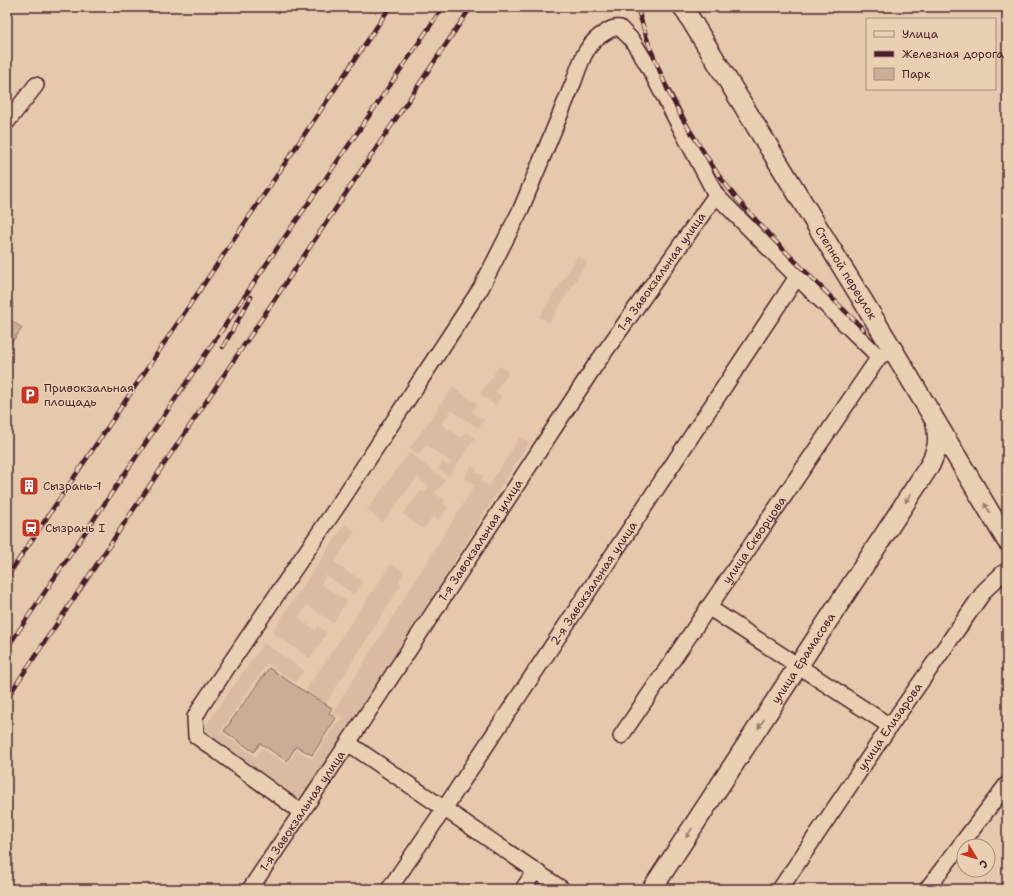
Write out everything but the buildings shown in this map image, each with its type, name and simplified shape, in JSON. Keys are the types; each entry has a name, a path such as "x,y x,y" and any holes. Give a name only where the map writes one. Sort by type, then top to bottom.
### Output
{"main road":[{"name":"Степной переулок","path":"683,7 886,354 936,421 1007,541"},
{"name":"улица Ерамасова","path":"652,889 930,465 936,450 938,438 936,421"},
{"path":"930,465 938,461 953,461 965,471"}],"street":[{"path":"301,812 196,736 195,717 341,501 481,288 521,209 581,60 594,39 599,35 615,27 620,28 632,40 647,64 716,195 797,277 886,354"},
{"path":"7,122 36,84"},
{"name":"1-я Завокзальная улица","path":"250,889 348,743 594,366 716,195"},
{"name":"2-я Завокзальная улица","path":"390,889 797,277"},
{"name":"улица Скворцова","path":"621,736 708,607 886,354"},
{"name":"улица Елизарова","path":"780,889 890,726 985,590 1007,571"},
{"path":"708,607 890,726"},
{"path":"348,743 562,889"},
{"path":"928,889 1007,784"},
{"path":"523,889 535,871"}],"shaded area":[{"path":"578,256 587,262 549,323 539,317"},
{"path":"500,366 509,373 495,391 502,396 495,405 480,394"},
{"path":"453,387 477,404 472,412 484,420 478,428 451,410 441,424 461,438 466,432 475,438 449,476 438,469 442,462 448,466 451,462 426,445 419,454 410,448"},
{"path":"520,437 529,442 349,729 301,800 201,732 264,643 304,670 295,682 267,663 220,732 256,757 262,748 287,765 297,750 312,759 337,722 339,723 342,718 333,712 475,485 464,478 472,466 477,469 475,472 483,476 480,481 489,486"},
{"path":"409,453 445,480 435,493 445,501 443,503 448,507 439,520 433,516 423,529 403,514 421,491 424,493 429,487 417,477 383,522 367,510"},
{"path":"345,524 355,531 334,562 363,582 354,594 326,575 321,584 347,601 333,623 307,605 298,618 315,630 318,626 327,633 310,658 272,632"},
{"path":"391,564 404,572 399,581 401,585 326,703 306,690"}],"green space":[{"path":"7,318 22,328 7,349"},
{"path":"269,668 332,708 329,713 336,718 312,755 296,746 287,761 260,743 254,752 224,731"}],"railway":[{"path":"7,577 390,7"},
{"path":"7,648 280,244 443,7"},
{"path":"7,698 471,7"},
{"path":"637,7 649,45 668,91 682,118 717,173 737,199 773,239 864,330"},
{"path":"223,347 251,297"}],"place":[{"name":"Привокзальная площадь","path":"30,395"},
{"name":"Сызрань-1","path":"29,486"},
{"name":"Сызрань I","path":"31,528"}]}
